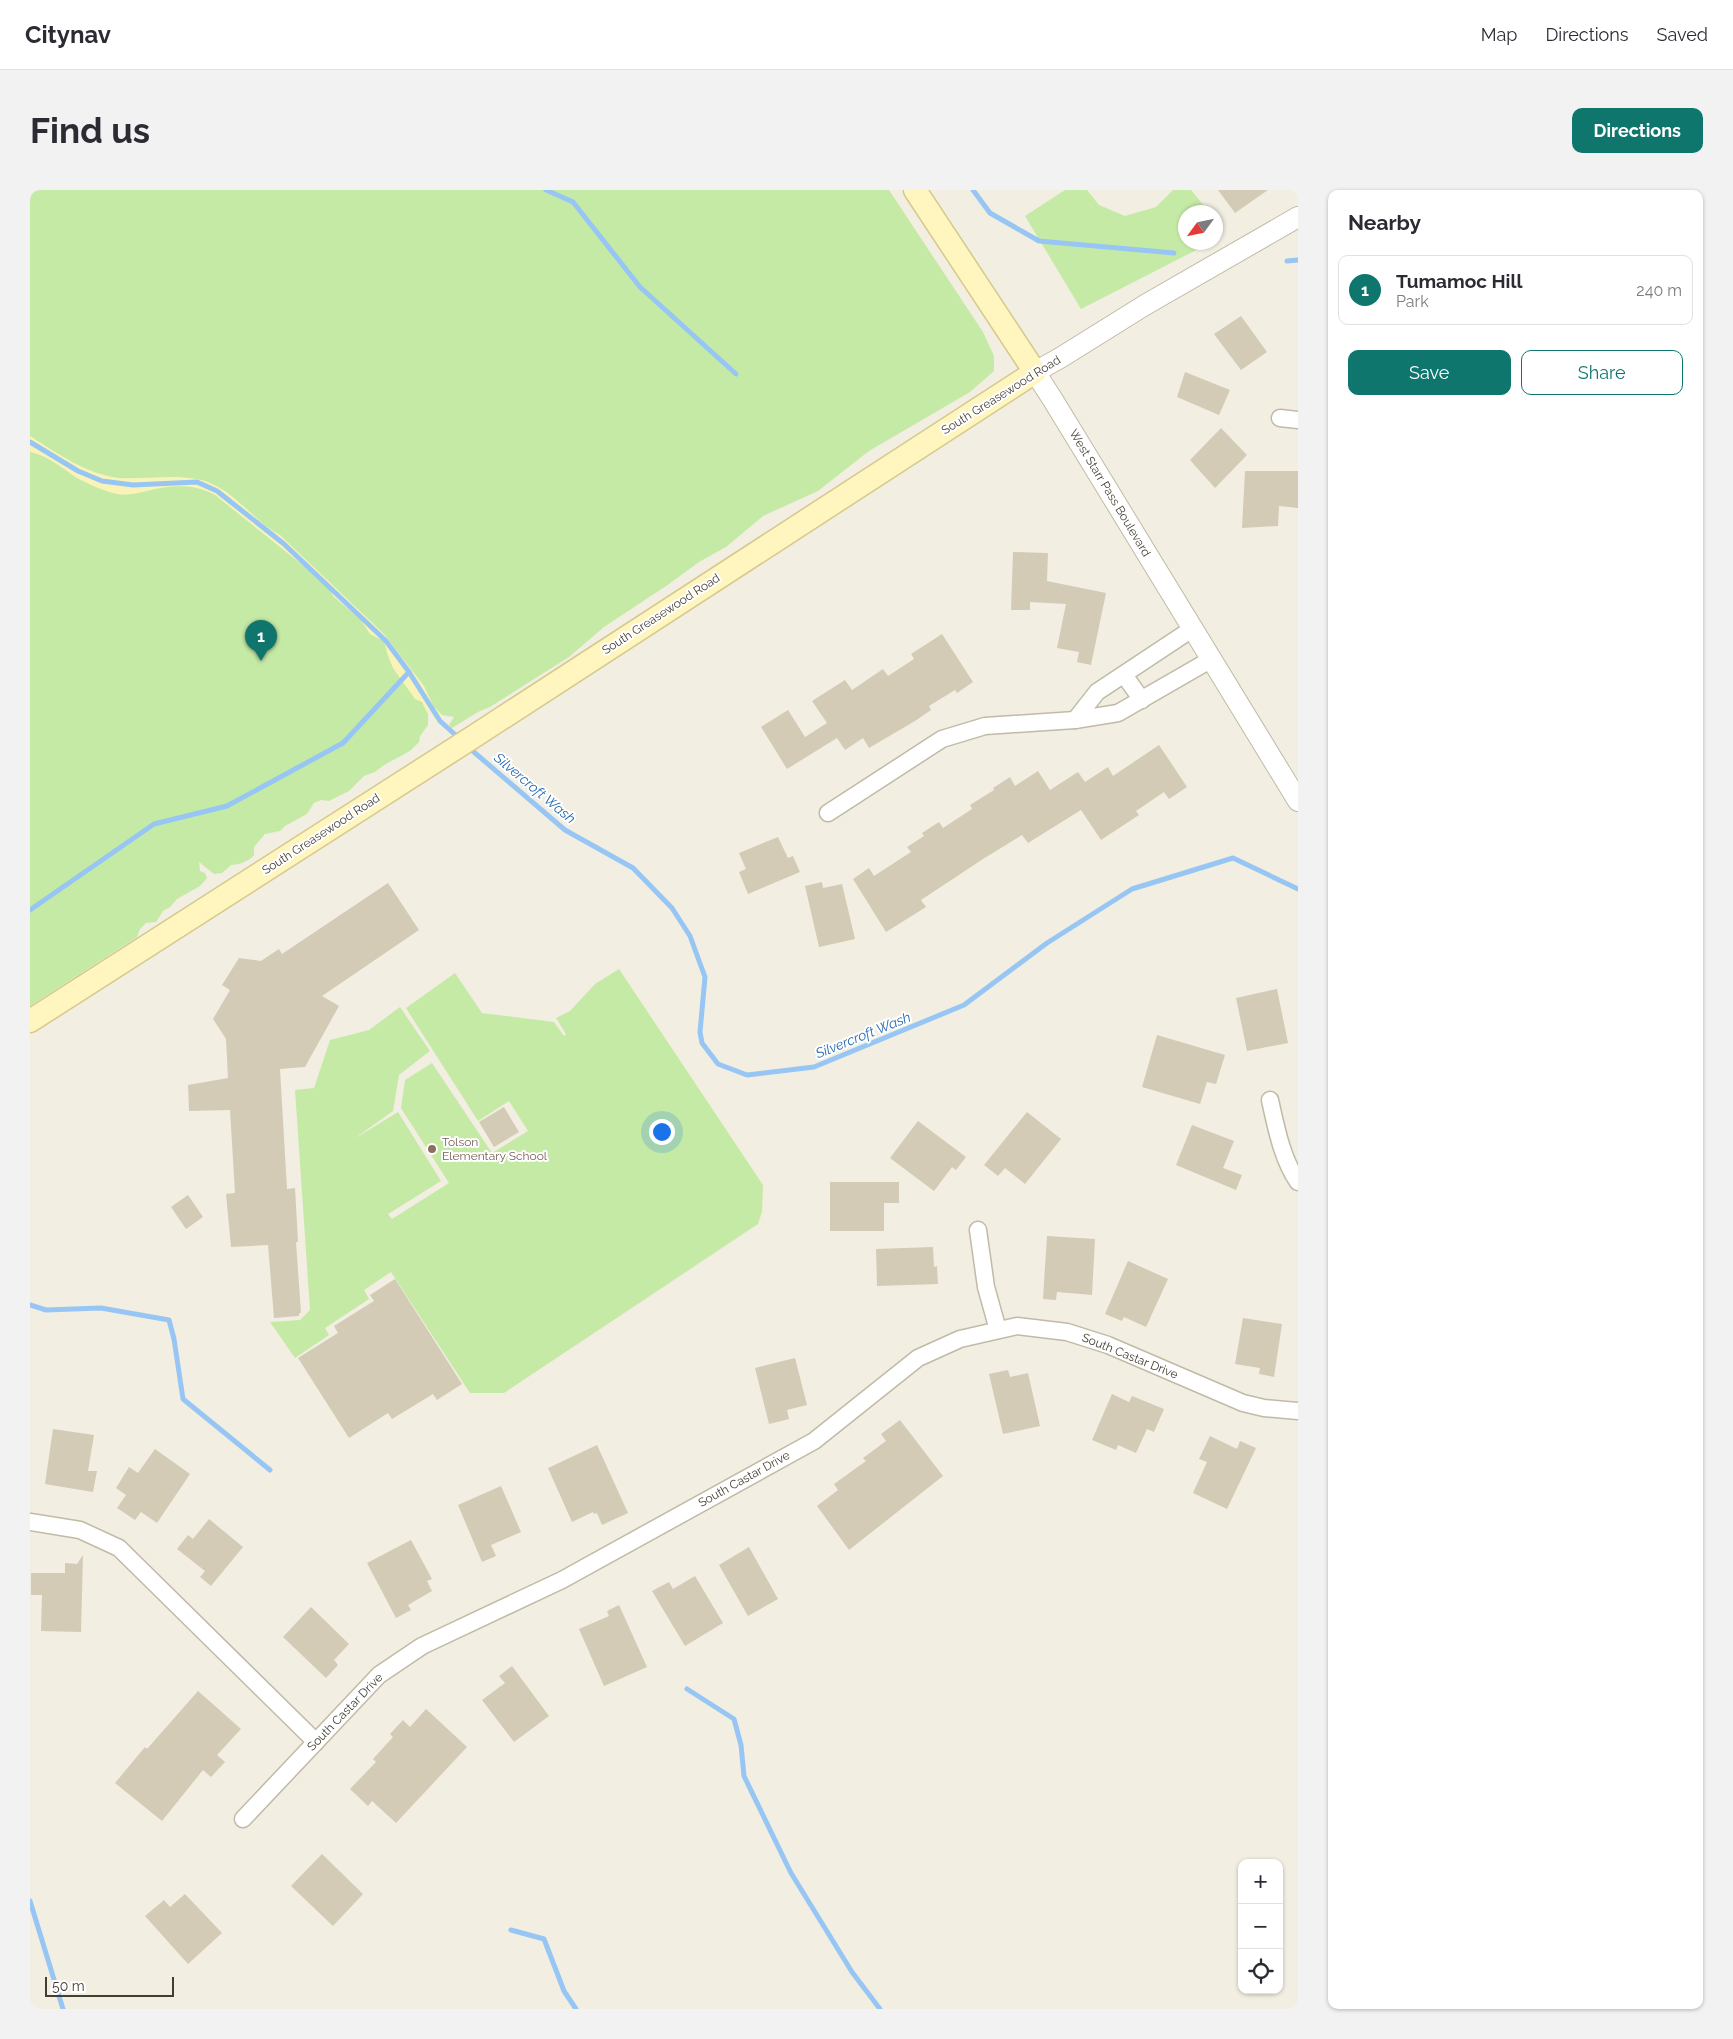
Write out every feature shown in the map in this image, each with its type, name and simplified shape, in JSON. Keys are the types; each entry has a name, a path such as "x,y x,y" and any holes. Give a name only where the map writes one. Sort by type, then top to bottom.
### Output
{"main road":[{"name":"West Starr Pass Boulevard","path":"915,190 1035,372"},
{"name":"South Greasewood Road","path":"30,1021 465,742 1035,372"}],"street":[{"name":"South Greasewood Road","path":"1035,372 1145,305 1298,217"},
{"name":"West Starr Pass Boulevard","path":"1035,372 1054,400 1210,660 1298,801"},
{"path":"1280,418 1298,420"},
{"path":"1074,720 1097,692 1192,629"},
{"path":"828,813 942,739 985,726 1074,720 1118,714 1210,660"},
{"path":"1124,675 1142,700"},
{"path":"1270,1100 1276,1126 1292,1173 1298,1182"},
{"path":"978,1230 986,1287 998,1330"},
{"name":"South Castar Drive","path":"243,1820 379,1675 422,1646 562,1580 814,1441 918,1358 960,1339 1017,1326 1067,1332 1108,1345 1243,1403 1264,1408 1298,1410"},
{"path":"30,1522 80,1530 119,1548 316,1742"}],"green space":[{"path":"30,190 889,190 983,332 994,356 994,371 970,392 869,451 818,491 763,516 726,547 699,562 604,627 569,657 490,707 452,728 449,725 454,717 442,715 434,707 424,705 428,714 428,725 420,736 419,742 410,751 375,772 364,776 349,791 329,801 321,800 314,803 307,814 285,826 280,831 265,834 254,847 254,855 247,861 231,865 222,873 214,874 199,862 200,871 205,873 207,878 200,886 177,899 170,907 163,911 156,922 146,923 140,929 137,937 30,1006"},
{"path":"1065,190 1087,190 1099,205 1125,216 1156,207 1173,190 1191,190 1203,205 1178,205 1178,250 1196,250 1081,309 1025,216"},
{"path":"619,969 763,1185 762,1212 758,1224 504,1393 470,1393 391,1272 364,1290 369,1299 325,1328 329,1335 295,1358 270,1322 300,1320 310,1310 295,1090 314,1088 330,1040 369,1030 400,1007 430,1051 399,1075 393,1111 354,1139 398,1112 441,1181 388,1214 392,1219 449,1183 401,1108 405,1080 432,1063 492,1153 528,1131 509,1101 478,1121 406,1008 455,973 482,1013 554,1022 564,1036 566,1034 556,1018 570,1011 595,984"}],"sand":[{"path":"30,436 72,462 107,476 119,478 189,478 210,483 229,494 262,523 280,535 384,634 424,686 434,707 442,715 442,720 436,723 431,711 428,711 428,714 422,702 415,699 393,668 384,641 370,634 361,620 334,597 324,582 215,495 199,488 182,486 121,495 107,491 77,478 49,459 30,452"}],"building":[{"path":"1218,190 1268,190 1235,213"},
{"path":"1241,316 1267,352 1241,370 1214,334"},
{"path":"1185,372 1230,390 1219,415 1177,397"},
{"path":"1221,428 1247,455 1215,488 1190,460"},
{"path":"1245,471 1298,471 1298,508 1279,506 1278,526 1242,528"},
{"path":"1013,552 1048,553 1047,581 1106,593 1091,665 1077,662 1079,652 1057,648 1066,604 1030,602 1030,610 1011,610"},
{"path":"942,634 973,682 957,693 955,690 929,706 931,710 869,748 863,738 845,750 837,738 787,769 761,727 788,710 805,737 827,723 812,701 845,680 852,690 883,669 888,676 914,659 911,654"},
{"path":"1159,745 1187,787 1169,799 1164,792 1136,811 1139,815 1101,840 1081,810 1028,843 1022,835 921,900 926,907 886,932 853,879 869,868 874,876 911,852 907,847 924,836 922,833 939,822 943,828 972,809 970,805 1010,777 1015,786 1038,771 1050,790 1078,772 1085,782 1108,767 1113,776"},
{"path":"778,837 788,858 793,856 800,872 748,894 739,872 746,869 739,853"},
{"path":"822,882 823,888 842,884 855,939 819,947 805,886"},
{"path":"388,883 419,930 322,996 339,1006 305,1067 280,1069 287,1189 295,1188 298,1242 296,1242 301,1313 299,1313 299,1316 274,1318 268,1245 231,1247 226,1194 235,1193 230,1110 189,1111 188,1085 228,1078 226,1039 213,1019 230,990 222,985 239,958 261,961 279,949 282,954"},
{"path":"1277,989 1288,1043 1247,1051 1236,998"},
{"path":"1157,1035 1225,1055 1216,1084 1207,1082 1200,1104 1142,1087"},
{"path":"504,1107 519,1132 494,1147 479,1122"},
{"path":"1027,1112 1061,1139 1025,1184 1005,1168 998,1176 984,1165"},
{"path":"918,1121 966,1157 956,1170 952,1167 934,1191 890,1158"},
{"path":"1192,1125 1234,1141 1223,1168 1242,1175 1236,1190 1176,1165"},
{"path":"830,1182 899,1182 899,1203 884,1203 884,1231 830,1231"},
{"path":"188,1195 203,1217 186,1229 171,1207"},
{"path":"1047,1236 1095,1239 1092,1295 1057,1292 1056,1300 1043,1299"},
{"path":"933,1247 934,1267 937,1266 938,1284 877,1286 876,1249"},
{"path":"1128,1261 1168,1279 1146,1327 1124,1317 1122,1321 1105,1314"},
{"path":"395,1279 462,1384 437,1400 433,1394 392,1419 388,1413 349,1438 298,1358 338,1333 334,1326 374,1301 370,1295"},
{"path":"1243,1318 1282,1324 1274,1377 1259,1374 1260,1368 1235,1364"},
{"path":"795,1358 807,1405 787,1410 789,1419 769,1424 755,1368"},
{"path":"1008,1370 1010,1377 1028,1373 1040,1426 1003,1434 989,1374"},
{"path":"1112,1394 1129,1402 1132,1396 1164,1409 1154,1432 1147,1429 1136,1453 1118,1445 1116,1450 1092,1440"},
{"path":"900,1420 943,1476 849,1550 817,1506 838,1490 834,1484 866,1461 863,1458 886,1441 881,1434"},
{"path":"53,1429 94,1435 88,1471 97,1471 93,1492 45,1484"},
{"path":"1210,1436 1237,1449 1240,1441 1256,1448 1227,1509 1193,1493 1207,1462 1199,1459"},
{"path":"597,1445 628,1513 602,1525 597,1513 594,1514 593,1512 572,1522 548,1468"},
{"path":"155,1449 190,1474 157,1523 141,1512 135,1520 117,1508 126,1495 116,1488 129,1467 138,1473"},
{"path":"501,1486 521,1532 491,1545 496,1556 482,1562 458,1505"},
{"path":"209,1519 243,1547 211,1586 200,1577 205,1571 177,1549 188,1535 193,1539"},
{"path":"411,1540 432,1579 427,1581 432,1591 408,1605 411,1610 396,1618 367,1563"},
{"path":"749,1547 778,1599 748,1616 719,1565"},
{"path":"83,1555 81,1632 41,1631 42,1595 31,1595 31,1573 65,1573 65,1563 77,1564"},
{"path":"695,1576 723,1623 685,1646 652,1591 669,1582 673,1589"},
{"path":"619,1605 647,1667 604,1686 579,1629 609,1616 607,1611"},
{"path":"311,1607 349,1644 334,1660 338,1665 326,1678 283,1637"},
{"path":"512,1666 549,1716 514,1742 482,1700 505,1683 499,1676"},
{"path":"198,1691 241,1729 217,1755 225,1762 211,1777 203,1770 162,1821 115,1783 145,1747 147,1749"},
{"path":"426,1709 467,1747 396,1823 372,1801 368,1806 350,1789 376,1762 373,1759 393,1737 390,1734 403,1720 410,1727"},
{"path":"322,1854 363,1894 333,1926 291,1886"},
{"path":"185,1894 222,1933 188,1964 145,1916 164,1900 170,1907"}],"waterway":[{"path":"546,190 573,202 640,287 736,374"},
{"path":"973,190 990,213 1039,241 1174,253"},
{"path":"1287,261 1298,260"},
{"name":"Silvercroft Wash","path":"30,442 78,471 102,481 133,485 197,482 217,491 284,544 386,641 409,672 440,721 460,739"},
{"path":"30,910 154,824 227,806 343,743 409,672"},
{"name":"Silvercroft Wash","path":"468,747 565,830 633,868 672,908 690,936 705,977 700,1032 702,1043 718,1064 747,1075 814,1067 964,1005 1047,943 1132,889 1233,858 1298,889"},
{"path":"30,1305 46,1310 101,1308 169,1320 174,1339 183,1399 270,1470"},
{"path":"687,1689 734,1719 741,1745 744,1776 791,1873 852,1972 880,2009"},
{"path":"30,1901 63,2009"},
{"path":"511,1930 544,1939 564,1991 576,2009"}],"place":[{"name":"Tumamoc Hill","path":"261,661"},
{"name":"Tolson Elementary School","path":"432,1149"}]}
